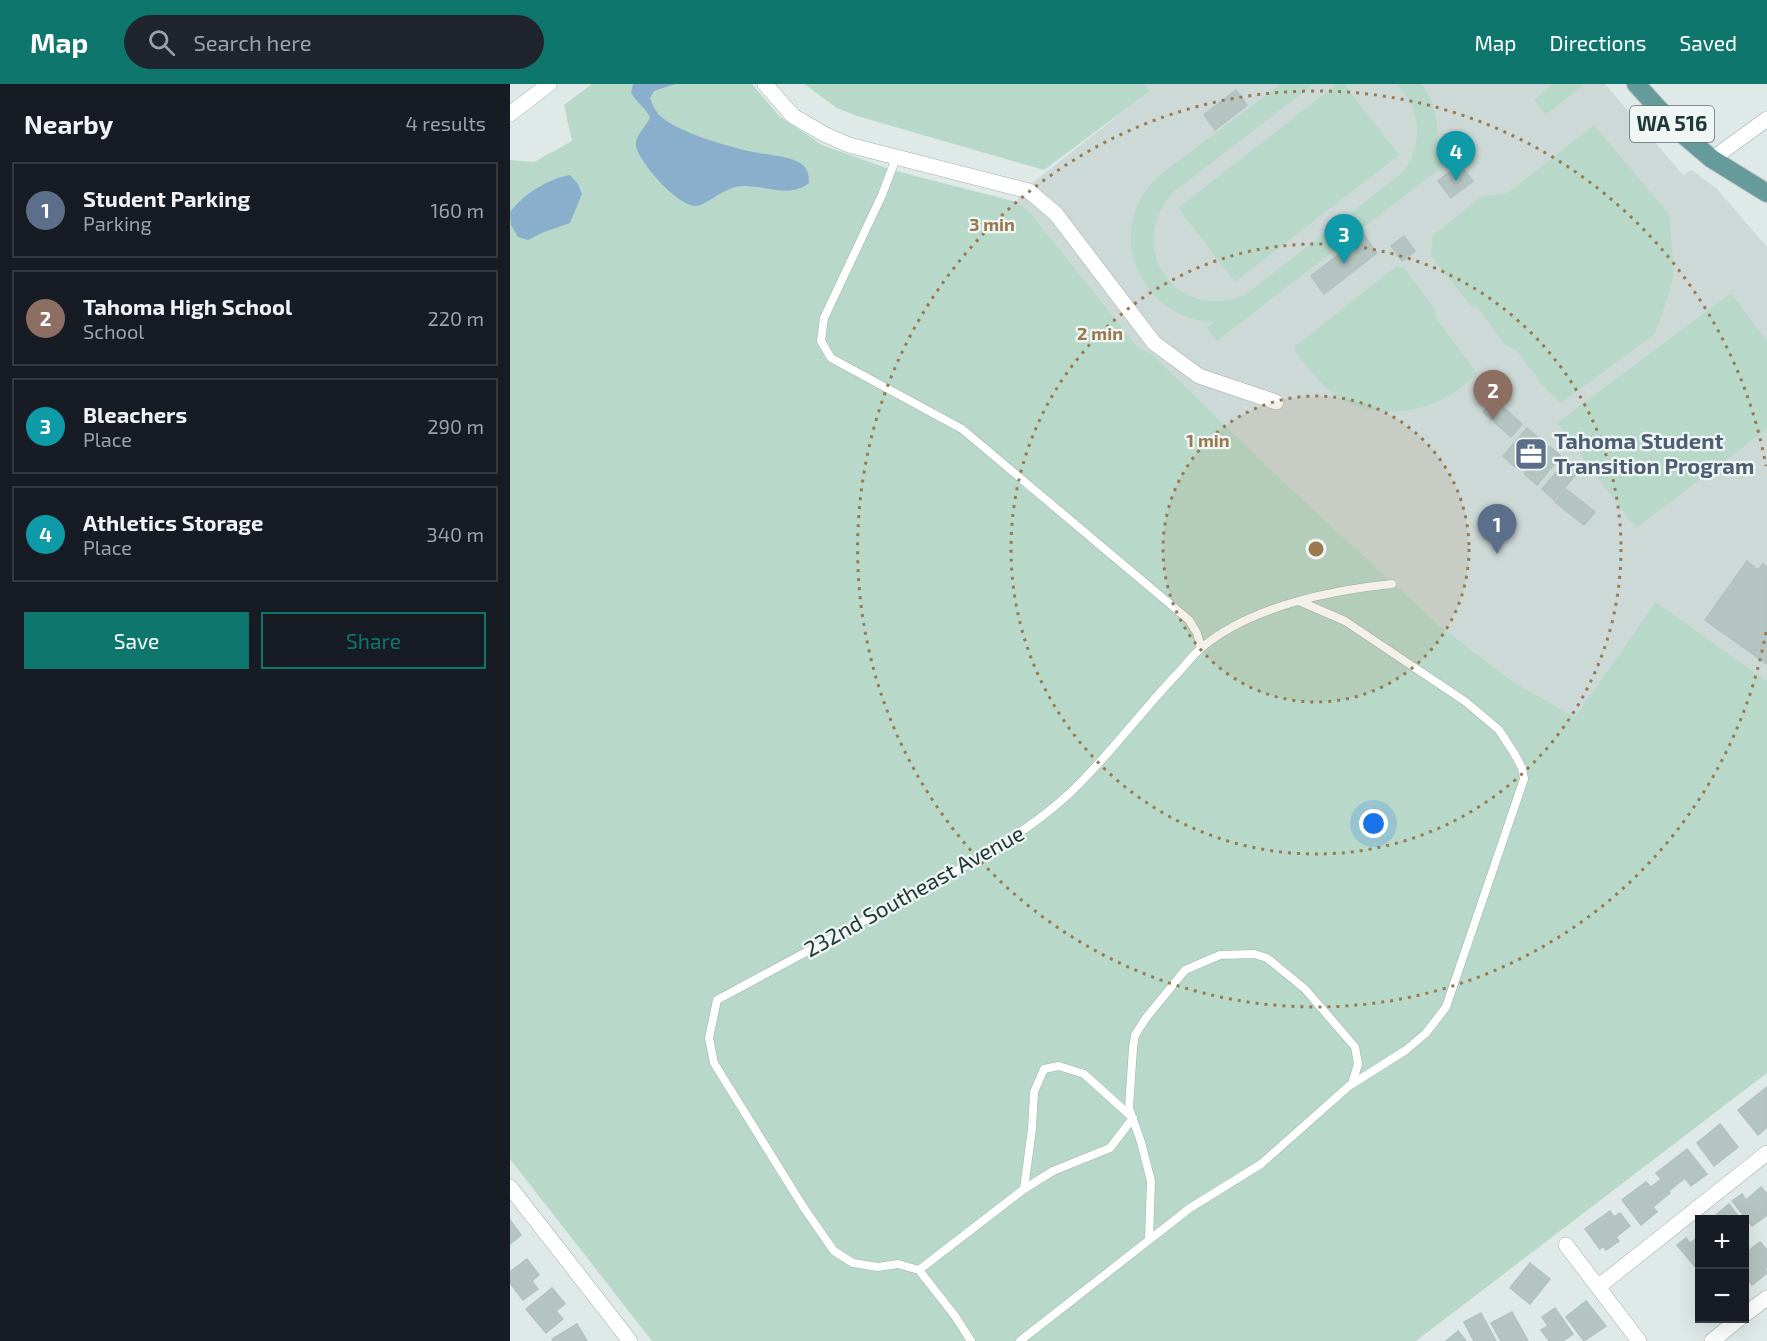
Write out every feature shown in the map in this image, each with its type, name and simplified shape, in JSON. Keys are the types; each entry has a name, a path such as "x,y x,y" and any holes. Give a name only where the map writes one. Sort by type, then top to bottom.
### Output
{"main road":[{"name":"WA 516","path":"1636,84 1680,132 1712,159 1767,193"}],"street":[{"path":"510,114 549,84"},
{"path":"765,84 793,116 849,145 1029,191 1056,214 1154,343 1199,376 1276,402"},
{"path":"1712,159 1767,119"},
{"path":"1598,1287 1767,1153"},
{"path":"510,1187 630,1341"},
{"path":"1566,1245 1635,1340"},
{"path":"1749,1311 1767,1298"},
{"path":"1712,1341 1734,1323"}],"lane":[{"path":"896,158 882,195 824,318 821,341 831,357 962,429 1189,620 1197,633 1201,648"},
{"name":"232nd Southeast Avenue","path":"920,1269 898,1264 878,1267 853,1263 834,1251 804,1208 714,1063 709,1038 717,1000 993,851 1034,823 1078,785 1201,648 1236,626 1270,610 1347,588 1392,584"},
{"path":"1020,1341 1190,1208 1261,1164 1352,1084 1406,1050 1426,1033 1446,1007 1524,779 1522,768 1498,730 1466,702 1345,621 1299,601"},
{"path":"1149,1239 1150,1181 1129,1108 1135,1035 1152,1009 1185,970 1220,955 1254,954 1268,958 1305,989 1355,1047 1358,1064 1352,1084"},
{"path":"1024,1189 1034,1092 1044,1069 1059,1066 1084,1074 1112,1102 1133,1118"},
{"path":"971,1341 920,1269 1024,1189 1053,1171 1110,1148 1133,1118"}],"shaded area":[{"path":"1144,84 1605,84 1683,175 1692,170 1717,189 1767,247 1767,733 1575,717 1512,681 1439,625 1287,485 1153,355 1138,347 1029,211 1017,202 1021,192 1149,91"}],"green space":[{"path":"592,84 752,84 779,116 822,145 892,170 1017,202 1029,211 1138,347 1153,355 1287,485 1439,625 1512,681 1575,717 1656,602 1765,680 1767,682 1767,1073 1416,1341 652,1341 510,1159 510,160 534,162 572,141 564,105"},
{"path":"804,84 1144,84 1150,91 1044,170 857,116 837,108"},
{"path":"1281,84 1314,84 1176,190 1160,211 1154,233 1155,254 1163,273 1177,288 1197,298 1219,301 1245,295 1403,172 1414,150 1417,127 1411,105 1397,84 1422,84 1431,100 1436,117 1435,152 1443,147 1452,159 1217,341 1207,328 1214,322 1192,319 1172,310 1156,297 1143,281 1134,262 1131,241 1133,219 1143,194 1162,173"},
{"path":"1337,84 1344,84 1399,155 1235,282 1178,208"},
{"path":"1553,84 1580,84 1582,86 1546,115 1534,100"},
{"path":"1594,125 1669,214 1674,271 1655,334 1561,403 1544,387 1516,350 1505,345 1478,308 1471,306 1431,256 1433,236 1480,197 1508,193"},
{"path":"1395,267 1404,268 1435,309 1436,318 1477,373 1464,386 1431,404 1395,412 1377,411 1358,407 1333,394 1314,376 1293,348"},
{"path":"1731,293 1767,341 1767,429 1636,528 1557,423"}],"water":[{"path":"633,84 675,84 654,91 650,98 659,115 667,121 678,128 721,144 794,160 805,168 809,183 801,188 785,191 751,186 735,187 696,206 679,199 651,172 636,146 637,138 650,117 631,93"},
{"path":"570,175 578,184 582,194 570,223 528,240 518,237 511,225 510,212 537,188"}],"building":[{"path":"1236,90 1247,105 1215,130 1204,115"},
{"path":"1460,164 1473,181 1451,198 1438,181"},
{"path":"1364,235 1377,253 1324,294 1311,276"},
{"path":"1404,236 1415,251 1402,261 1391,246"},
{"path":"1494,399 1522,424 1511,437 1483,412"},
{"path":"1527,428 1540,439 1515,467 1503,456"},
{"path":"1549,446 1561,456 1537,485 1524,474"},
{"path":"1566,461 1578,472 1554,500 1542,489"},
{"path":"1566,489 1595,512 1584,525 1555,502"},
{"path":"1747,561 1758,570 1763,564 1767,567 1767,664 1705,620"},
{"path":"1767,1087 1767,1127 1758,1135 1738,1110"},
{"path":"1720,1124 1738,1147 1714,1166 1697,1143"},
{"path":"1687,1149 1707,1174 1691,1186 1685,1178 1670,1190 1656,1173"},
{"path":"1660,1180 1670,1193 1653,1207 1657,1212 1641,1225 1622,1200 1646,1182 1651,1187"},
{"path":"1761,1187 1767,1194 1767,1215 1752,1226 1749,1222 1749,1215 1743,1215 1732,1201 1742,1194 1746,1200"},
{"path":"1729,1204 1737,1215 1716,1215"},
{"path":"1610,1211 1614,1217 1620,1213 1630,1226 1616,1237 1619,1241 1606,1250 1603,1246 1600,1249 1585,1229"},
{"path":"510,1220 521,1235 510,1244"},
{"path":"1686,1238 1690,1243 1695,1240 1695,1267 1677,1245"},
{"path":"1760,1242 1767,1250 1765,1269 1767,1273 1752,1285 1749,1281 1749,1250"},
{"path":"527,1259 539,1275 532,1281 538,1289 523,1300 510,1283 510,1272"},
{"path":"1530,1263 1550,1279 1530,1304 1510,1288"},
{"path":"552,1288 565,1304 556,1311 563,1319 546,1333 526,1309"},
{"path":"1586,1301 1606,1326 1584,1341 1566,1317"},
{"path":"1555,1308 1573,1334 1563,1341 1549,1341 1541,1330 1548,1326 1542,1317"},
{"path":"1512,1312 1528,1341 1501,1341 1491,1323"},
{"path":"1481,1313 1496,1341 1474,1341 1464,1322"},
{"path":"577,1324 587,1341 553,1341 552,1339"},
{"path":"1458,1331 1466,1341 1446,1341"}],"place":[{"name":"Athletics Storage","path":"1456,181"},
{"name":"Bleachers","path":"1344,264"},
{"name":"Tahoma High School","path":"1493,420"},
{"name":"Tahoma Student Transition Program","path":"1531,454"},
{"name":"Student Parking","path":"1497,554"}]}
